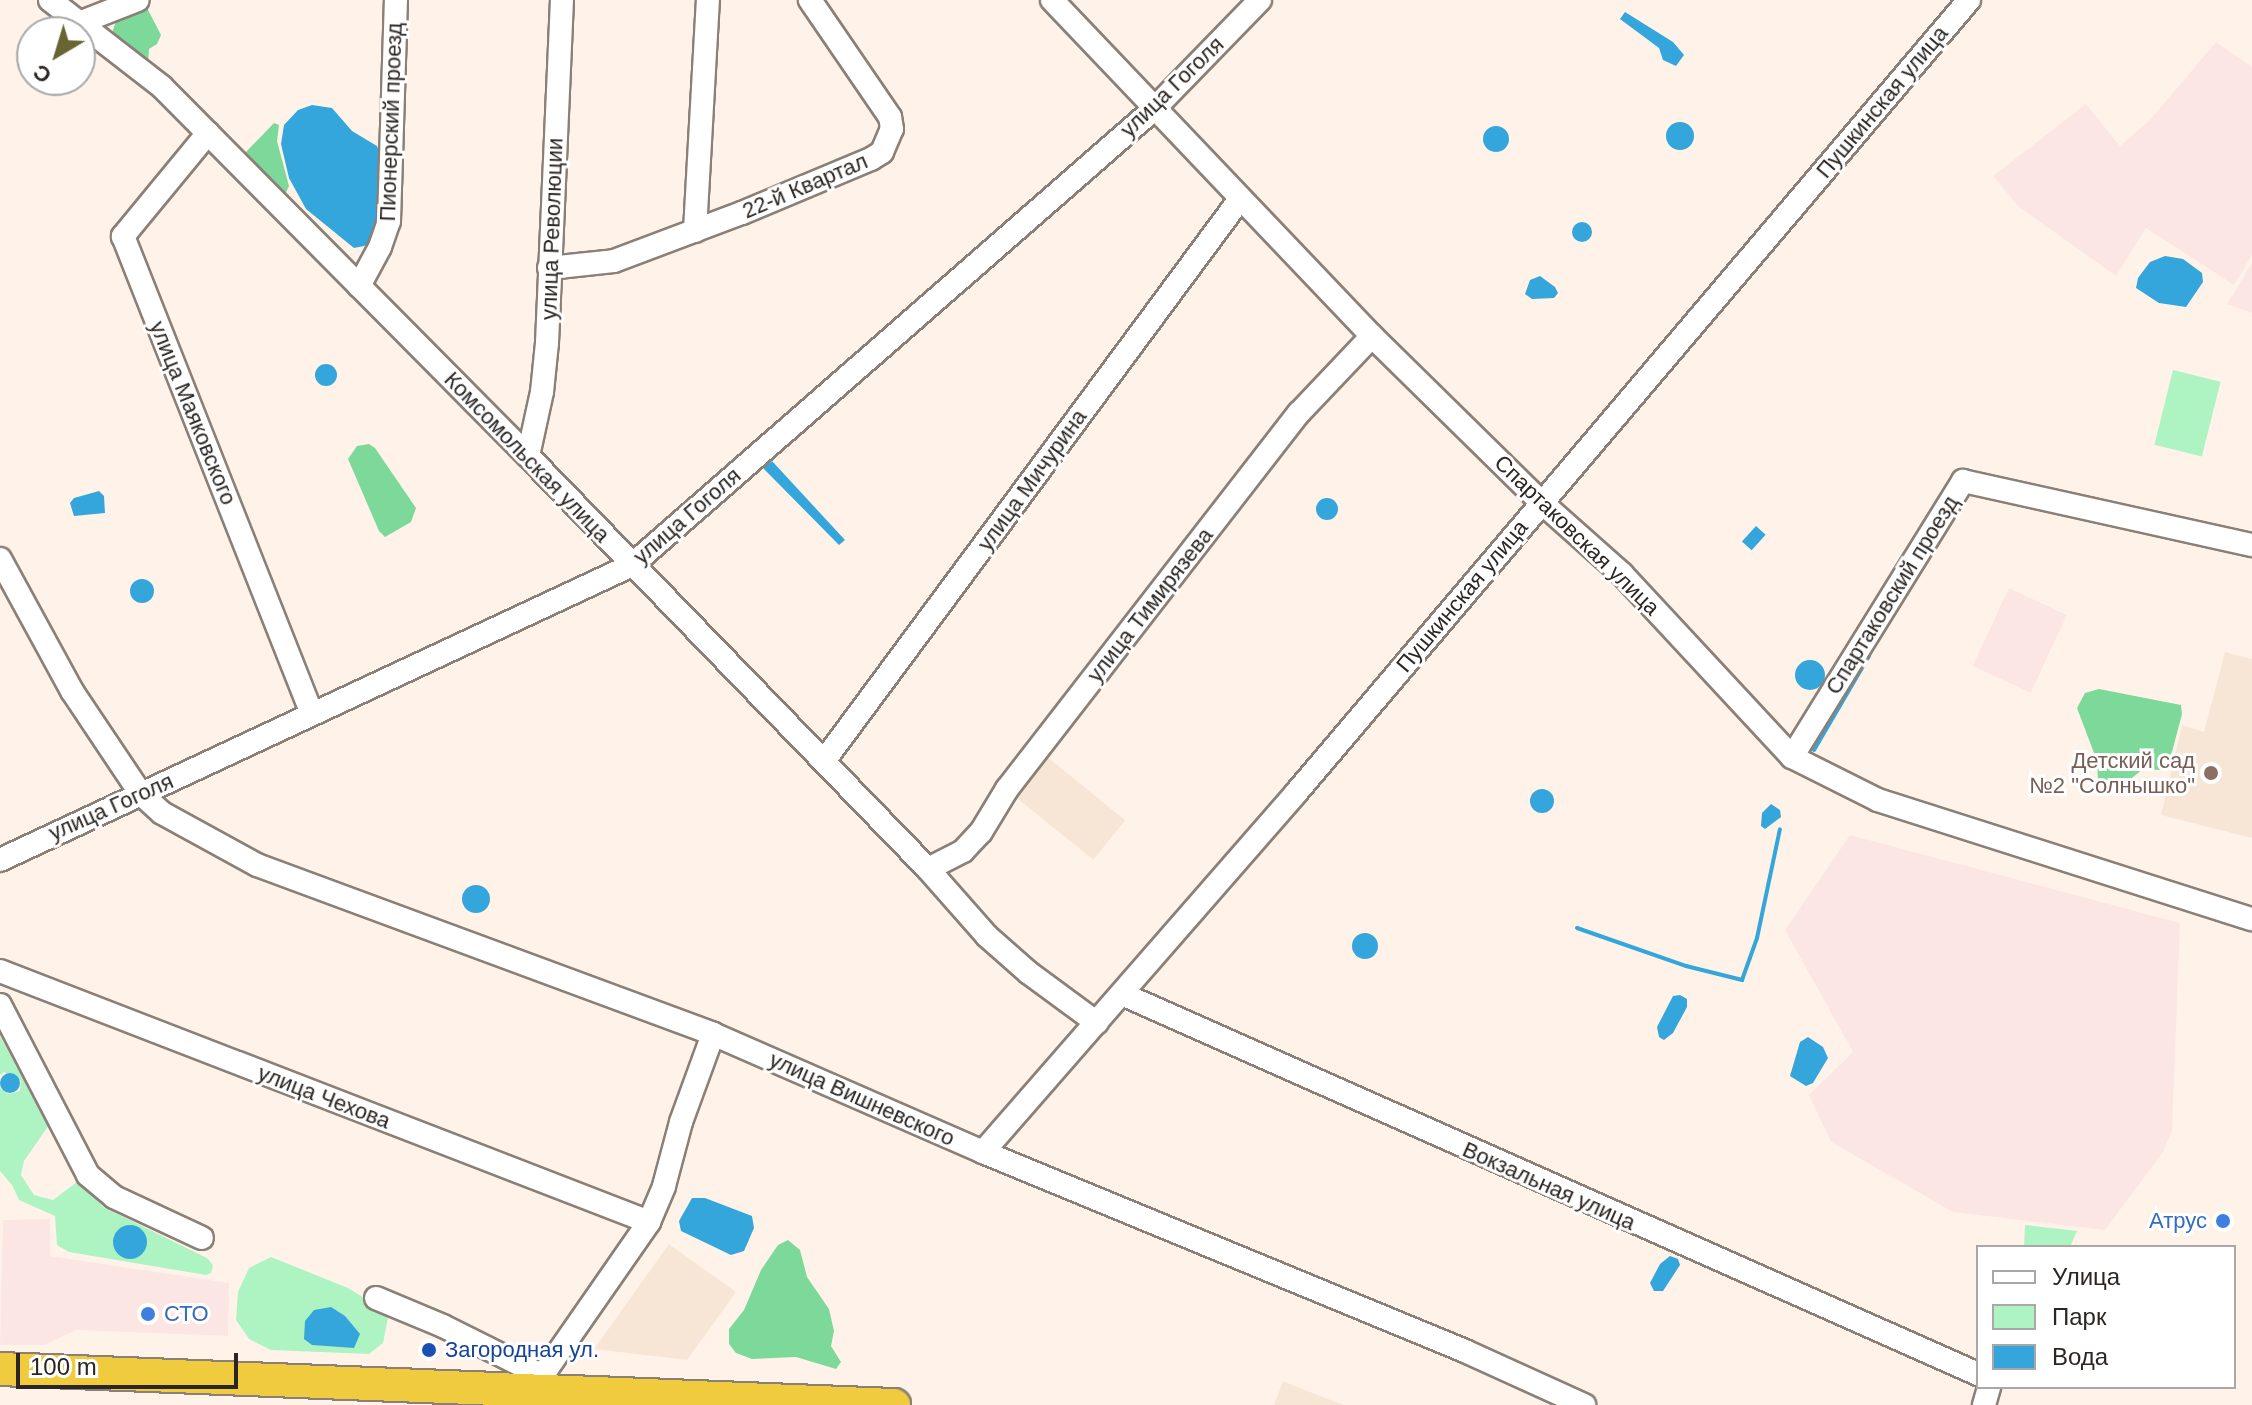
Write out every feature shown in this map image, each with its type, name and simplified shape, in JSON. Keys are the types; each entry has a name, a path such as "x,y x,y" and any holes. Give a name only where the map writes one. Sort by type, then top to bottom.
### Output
{"highway":[{"path":"0,1369 894,1405"},
{"path":"0,1385 464,1405"}],"street":[{"name":"Комсомольская улица","path":"50,0 70,16"},
{"path":"96,16 138,0"},
{"name":"Пионерский проезд","path":"359,286 380,247 389,221 396,0"},
{"name":"улица Революции","path":"528,456 542,392 562,0"},
{"path":"695,231 708,0"},
{"name":"22-й Квартал","path":"549,268 614,261 695,231 871,159 888,142 890,117 810,0"},
{"name":"Спартаковская улица","path":"1052,0 1372,336 1541,502 1622,574 1792,757 1878,800 2252,919"},
{"name":"улица Гоголя","path":"0,860 632,565 1154,109 1260,0"},
{"name":"Пушкинская улица","path":"983,1152 1122,994 1969,0"},
{"name":"Комсомольская улица","path":"96,36 162,87 528,456 928,869 987,936 1029,973 1097,1023"},
{"name":"улица Маяковского","path":"208,133 123,236 312,714"},
{"name":"улица Мичурина","path":"824,761 1240,199"},
{"name":"улица Тимирязева","path":"928,869 963,851 981,832 1007,789 1299,413 1372,336"},
{"name":"Спартаковский проезд","path":"1792,757 1963,481 2252,545"},
{"name":"улица Вишневского","path":"0,559 72,691 141,794 162,813 257,865 713,1034 983,1152 1451,1345 1584,1405"},
{"name":"улица Чехова","path":"0,971 649,1222"},
{"name":"Вокзальная улица","path":"1122,994 1976,1373"},
{"path":"0,1005 88,1175 114,1197 202,1238"},
{"path":"376,1298 532,1391 649,1222 664,1186 681,1122 713,1034"}],"shaded area":[{"path":"2216,42 2252,67 2252,255 2234,285 2146,228 2116,276 2019,207 1993,176 2086,104 2120,146 2149,121"},
{"path":"2252,263 2252,313 2227,304"},
{"path":"2009,588 2067,615 2031,693 1973,666"},
{"name":"Детский сад №2 \"Солнышко\"","path":"2225,652 2252,659 2252,838 2161,815 2182,725 2204,732"},
{"path":"1046,756 1125,820 1093,860 1014,796"},
{"path":"1850,835 2180,923 2172,1131 2163,1152 2105,1230 1953,1212 1831,1142 1809,1095 1853,1052 1785,930"},
{"path":"50,1219 50,1256 229,1283 228,1336 76,1330 45,1345 0,1345 3,1220"},
{"path":"669,1244 736,1292 687,1360 594,1349"},
{"path":"1283,1381 1297,1387 1344,1405 1274,1405"}],"green space":[{"path":"146,6 161,35 157,44 149,49 148,63 113,35 116,21"},
{"path":"274,123 279,125 277,141 289,186 284,197 244,154"},
{"path":"2173,370 2221,382 2202,457 2154,445"},
{"path":"369,444 375,448 416,508 411,522 385,537 379,531 348,459 357,446"},
{"path":"2099,689 2181,705 2182,714 2172,752 2160,770 2143,769 2127,782 2098,780 2097,761 2077,708 2085,693"},
{"path":"0,1036 49,1125 24,1161 21,1175 34,1195 53,1200 77,1182 84,1183 103,1207 207,1258 213,1265 211,1273 206,1275 69,1252 57,1245 55,1216 19,1200 0,1171 0,1088 9,1094 20,1091 21,1081 4,1072 0,1075"},
{"path":"2025,1225 2077,1231 2071,1245 2024,1245"},
{"path":"788,1240 800,1250 807,1277 829,1309 834,1331 831,1346 841,1362 836,1369 796,1357 752,1359 736,1353 729,1344 729,1329 744,1310 761,1270 778,1245"},
{"path":"271,1257 348,1288 379,1307 388,1318 383,1343 369,1354 271,1350 249,1339 236,1320 238,1292 249,1268"}],"water":[{"path":"1625,12 1673,42 1684,55 1676,66 1663,60 1659,48 1620,19"},
{"path":"312,105 332,108 352,131 377,146 381,155 380,229 374,241 364,246 354,248 306,209 289,178 281,144 284,125 298,110"},
{"path":"1680,122 1690,126 1694,136 1690,146 1680,150 1670,146 1666,136 1670,126"},
{"path":"1496,126 1505,130 1509,139 1505,148 1496,152 1487,148 1483,139 1487,130"},
{"path":"1582,222 1589,225 1592,232 1589,239 1582,242 1575,239 1572,232 1575,225"},
{"path":"2165,256 2183,259 2202,273 2203,282 2186,307 2159,303 2136,288 2138,278 2150,262"},
{"path":"1540,276 1555,287 1558,293 1554,298 1532,299 1525,294 1530,280"},
{"path":"326,364 334,367 337,375 334,383 326,386 318,383 315,375 318,367"},
{"path":"772,461 845,540 839,545 763,468"},
{"path":"99,491 104,496 105,513 74,516 70,503 74,498"},
{"path":"1327,498 1335,501 1338,509 1335,517 1327,520 1319,517 1316,509 1319,501"},
{"path":"1756,526 1766,535 1752,550 1742,542"},
{"path":"142,579 153,586 154,591 147,602 142,603 131,596 130,591 137,580"},
{"path":"1810,660 1821,664 1825,675 1821,686 1810,690 1799,686 1795,675 1799,664"},
{"path":"1542,789 1550,793 1554,801 1550,809 1542,813 1534,809 1530,801 1534,793"},
{"path":"1771,804 1780,810 1781,817 1765,829 1761,826 1762,813"},
{"path":"476,885 486,889 490,899 486,909 476,913 466,909 462,899 466,889"},
{"path":"1365,933 1374,937 1378,946 1374,955 1365,959 1356,955 1352,946 1356,937"},
{"path":"1680,995 1687,999 1687,1007 1673,1033 1664,1040 1659,1037 1657,1027 1673,996"},
{"path":"1808,1037 1823,1047 1828,1058 1813,1083 1806,1086 1790,1076 1800,1042"},
{"path":"6,1073 14,1073 20,1083 14,1093 6,1093 0,1087 0,1079"},
{"path":"692,1198 705,1198 752,1216 754,1228 744,1251 731,1255 681,1231 679,1221"},
{"path":"130,1225 142,1230 147,1242 142,1254 130,1259 118,1254 113,1242 118,1230"},
{"path":"1670,1256 1678,1259 1680,1265 1663,1291 1654,1291 1650,1283 1660,1264"},
{"path":"331,1307 345,1316 360,1334 354,1348 312,1345 304,1339 305,1321 314,1310"}],"waterway":[{"path":"1814,750 1869,656"},
{"path":"1577,928 1686,966 1742,980 1757,938 1780,829"}],"place":[{"name":"Детский сад №2 \"Солнышко\"","path":"2211,773"},
{"name":"Атрус","path":"2223,1221"},
{"name":"СТО","path":"148,1314"},
{"name":"Загородная ул.","path":"429,1350"}]}
